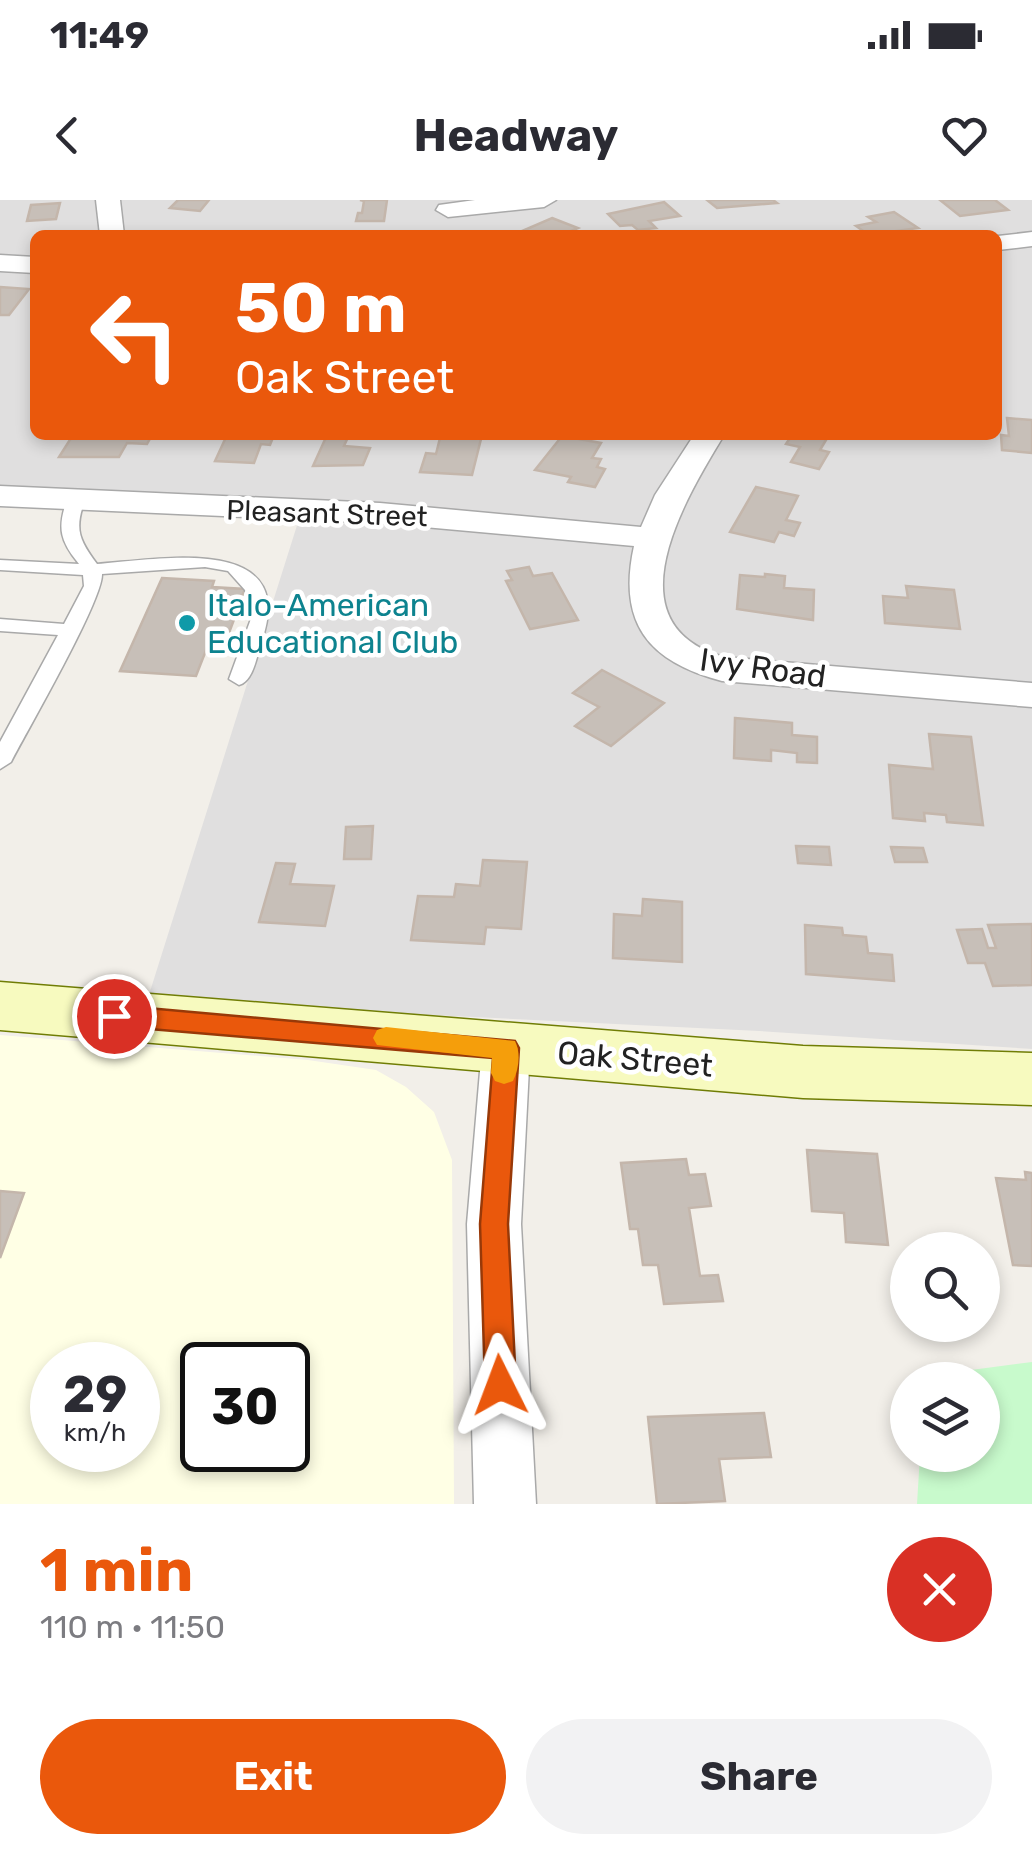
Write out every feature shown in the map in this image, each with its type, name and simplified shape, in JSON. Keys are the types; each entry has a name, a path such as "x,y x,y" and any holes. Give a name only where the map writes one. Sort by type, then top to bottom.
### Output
{"street":[{"path":"108,200 111,230"},
{"path":"448,215 544,200"},
{"path":"1002,243 1032,239"},
{"path":"0,263 30,265"},
{"name":"Ivy Road","path":"706,440 662,513 654,538 648,584 650,617 664,641 688,660 722,669 1032,695"},
{"name":"Pleasant Street","path":"0,496 406,515 654,538"},
{"name":"Oak Street","path":"0,1006 820,1073 1032,1079"},
{"path":"506,1048 494,1224 506,1504"}],"lane":[{"path":"0,762 93,586 91,569 67,533 76,500"},
{"path":"0,565 91,569 187,562 234,567 254,589 260,616 239,680"},
{"path":"0,625 71,630"}],"shaded area":[{"path":"0,200 1032,200 1032,1049 759,1031 147,1001 305,500 0,486"},
{"path":"0,1035 308,1060 376,1070 406,1087 434,1112 452,1160 454,1504 0,1504"}],"green space":[{"path":"1032,1362 1032,1504 917,1504 919,1472 1000,1472 1000,1366"}],"building":[{"path":"178,200 209,200 200,211 170,208"},
{"path":"360,200 387,200 384,221 356,221 358,213 362,213 364,201"},
{"path":"707,200 773,200 777,203 717,208"},
{"path":"940,200 995,200 1008,210 960,216"},
{"path":"664,202 680,216 649,221 656,228 620,226 608,214"},
{"path":"60,203 56,219 27,221 31,205"},
{"path":"894,212 918,228 862,230 856,226 876,222 868,217"},
{"path":"552,218 578,228 573,230 524,230"},
{"path":"0,287 29,289 9,315 0,315"},
{"path":"1007,418 1032,420 1032,453 1002,450 1002,435 1009,436"},
{"path":"70,440 149,440 147,444 127,443 119,457 59,457"},
{"path":"225,440 272,440 270,445 261,444 254,463 215,461"},
{"path":"325,440 347,440 344,446 370,448 363,465 313,466"},
{"path":"440,440 481,440 472,475 420,472 426,453 436,454"},
{"path":"559,440 601,443 592,458 601,459 597,467 605,469 595,487 568,482 571,477 535,470"},
{"path":"789,440 826,440 820,450 829,452 819,469 791,462 800,447 786,444"},
{"path":"756,487 798,496 786,520 800,523 794,536 779,532 774,542 730,532"},
{"path":"529,567 533,576 552,573 578,620 530,629 506,581 512,580 507,571"},
{"path":"740,575 785,576 784,588 814,590 813,620 737,609"},
{"name":"Italo-American Educational Club","path":"162,578 214,581 212,587 245,589 241,599 253,600 251,607 239,606 226,641 210,640 196,676 120,671"},
{"path":"906,586 954,590 960,629 885,623 883,596 908,598"},
{"path":"602,670 664,703 611,746 575,726 599,707 573,693"},
{"path":"735,718 792,723 792,735 817,737 817,763 797,762 797,753 771,750 771,761 734,758"},
{"path":"929,734 971,737 983,825 947,822 946,815 924,813 925,821 893,818 889,765 933,769"},
{"path":"373,826 371,859 344,859 346,827"},
{"path":"796,846 829,847 831,865 798,863"},
{"path":"891,847 923,848 927,862 895,862"},
{"path":"483,860 527,862 521,929 486,927 484,944 411,940 418,896 454,897 456,884 480,886"},
{"path":"276,863 295,864 290,884 334,886 325,926 259,922"},
{"path":"643,899 682,902 682,962 613,958 614,914 642,916"},
{"path":"1032,924 1032,985 993,986 985,963 968,963 957,930 982,929 988,948 996,948 988,925"},
{"path":"805,925 842,928 843,935 866,937 868,953 892,955 894,981 806,974"},
{"path":"807,1150 877,1154 888,1245 846,1242 844,1213 812,1211"},
{"path":"686,1159 689,1175 705,1174 711,1206 689,1208 700,1276 718,1275 723,1301 664,1304 658,1265 643,1265 638,1229 630,1229 621,1163"},
{"path":"1025,1172 1032,1173 1032,1266 1013,1265 996,1178 1026,1180"},
{"path":"0,1191 24,1193 0,1258"},
{"path":"764,1413 771,1457 719,1459 725,1501 657,1504 648,1417"}],"slow traffic":[{"path":"386,1038 506,1048 504,1073"}],"place":[{"name":"Italo-American Educational Club","path":"187,623"}],"route":[{"path":"114,1016 506,1048 494,1224 500,1385"}]}
